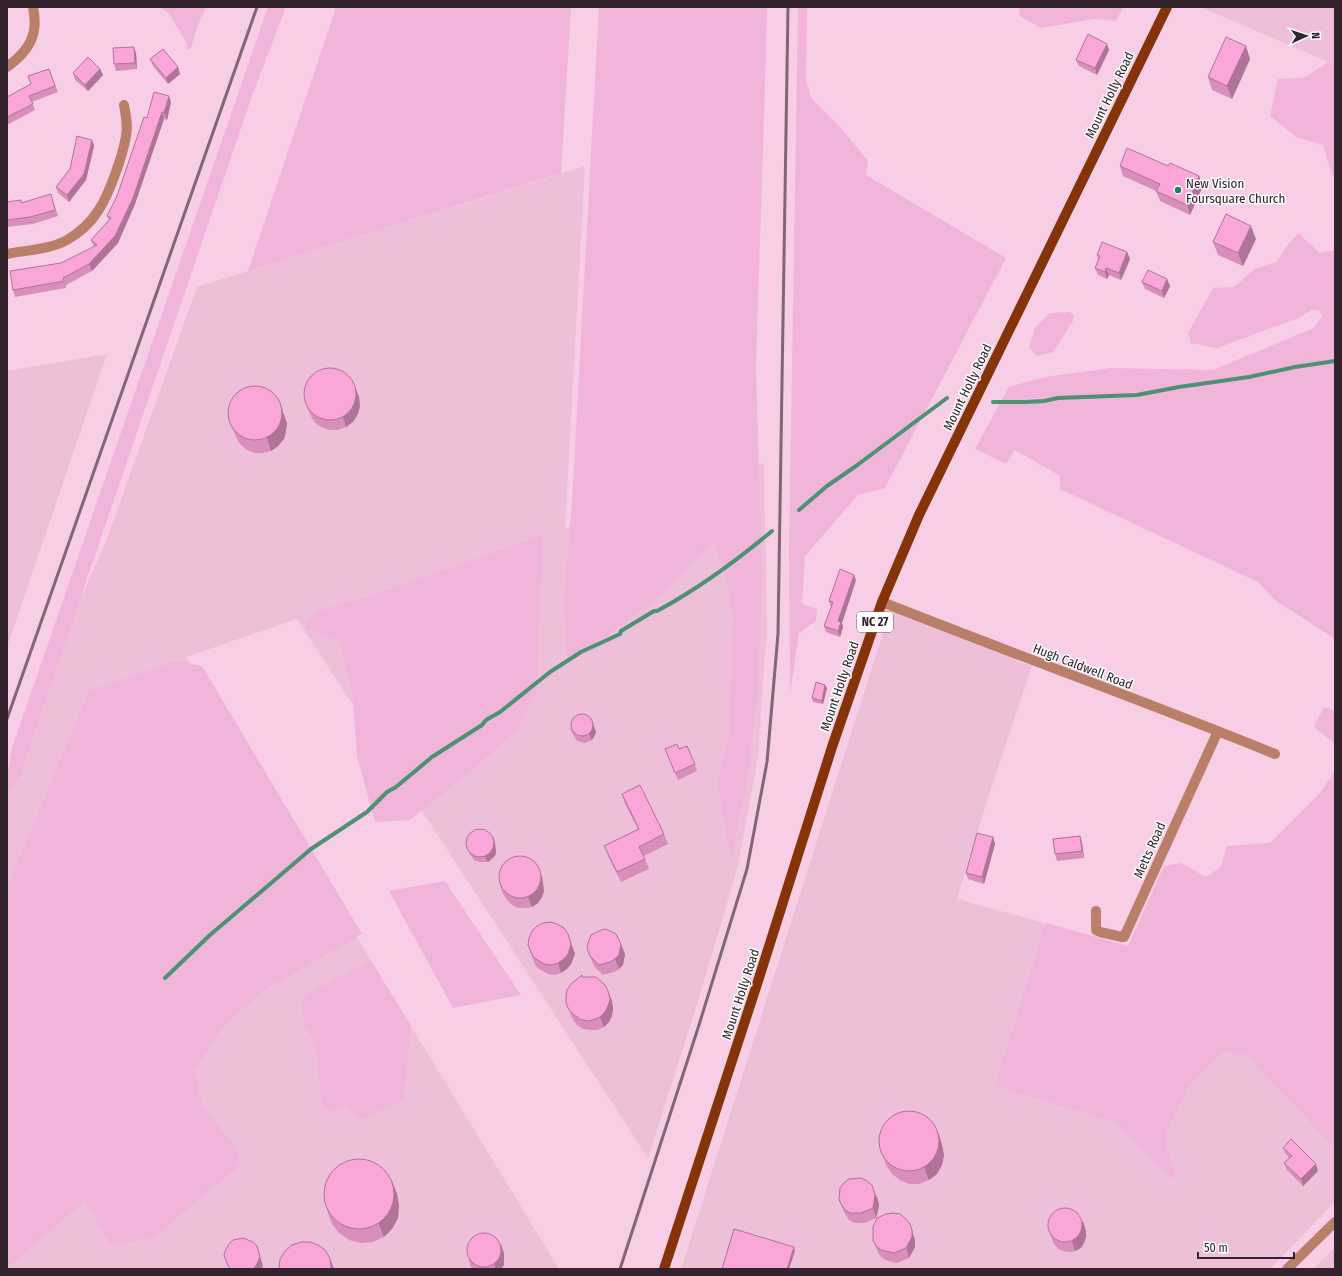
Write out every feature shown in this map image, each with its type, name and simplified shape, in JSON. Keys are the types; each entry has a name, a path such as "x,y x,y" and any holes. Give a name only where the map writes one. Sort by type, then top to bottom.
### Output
{"main road":[{"name":"Mount Holly Road","path":"664,1269 759,978 832,747 882,602 919,515 1166,7"}],"street":[{"path":"7,67 20,57 30,42 34,22 32,7"},
{"path":"7,254 54,245 67,240 89,223 99,211 119,162 126,136 127,125 124,106"},
{"name":"Hugh Caldwell Road","path":"882,602 1275,754"},
{"name":"Metts Road","path":"1096,911 1096,930 1124,937 1218,731"},
{"path":"1287,1269 1335,1222"}],"shaded area":[{"path":"158,7 206,7 197,27 191,48 187,50 186,42 168,12"},
{"path":"268,7 286,7 253,93 20,775 7,798 7,778 12,748"},
{"path":"336,7 571,7 561,173 248,271"},
{"path":"599,7 767,7 756,365 762,582 757,699 746,788 731,856 717,783 730,731 733,615 725,573 714,542 654,601 585,651 567,657 564,600 572,502"},
{"path":"798,7 807,7 806,81 812,99 842,129 868,161 866,175 1006,258 885,488 858,495 805,556 802,604 817,609 816,621 799,633 790,694 789,551"},
{"path":"1019,7 1123,7 1116,21 1094,19 1041,28 1020,16"},
{"path":"1201,7 1335,7 1335,64 1328,62"},
{"path":"1328,62 1335,64 1335,176 1332,175 1323,145 1298,138 1270,116 1278,79 1304,78"},
{"path":"585,166 565,528 764,463 767,629 758,757 738,866 699,998 648,1158 297,619 186,657 559,1269 7,1269 7,771 34,703 107,539 197,287"},
{"path":"1298,233 1320,253 1335,250 1335,639 1275,600 1258,582 1060,489 1060,476 1015,450 1006,464 975,449 1009,387 1045,377 1111,368 1213,370 1314,328 1322,316 1320,311 1312,310 1296,319 1217,348 1191,343 1188,333 1213,288 1234,287 1255,269 1277,262 1286,247"},
{"path":"1070,312 1074,316 1073,321 1053,352 1037,356 1029,347 1035,328 1050,313"},
{"path":"107,354 7,647 7,371"},
{"path":"543,535 536,692 517,730 473,769 410,820 375,822 357,756 352,689 340,641 305,628 315,612 371,596"},
{"path":"890,611 1032,666 987,801 957,899 1160,955 1245,975 1229,1035 1335,1149 1335,1202 1270,1269 681,1269"},
{"path":"176,661 202,666 362,934 266,989 224,1025 194,1071 202,1105 235,1147 240,1165 153,1238 111,1245 85,1201 7,1268 7,888 89,691"},
{"path":"1324,707 1335,711 1335,748 1334,743 1314,727"},
{"path":"1335,771 1335,1149 1248,1056 1232,1052 1222,1052 1191,1083 1167,1130 1166,1149 1176,1172 1171,1179 1126,1133 1112,1121 995,1086 1046,923 1128,946 1164,866 1181,863 1206,877 1221,867 1227,846 1270,843 1320,793"},
{"path":"445,881 521,995 453,1008 389,891"},
{"path":"371,961 411,1026 403,1100 362,1119 346,1107 326,1110 320,1091 316,1045 304,1024 301,1000 316,989"},
{"path":"1335,1247 1335,1269 1313,1269"}],"building":[{"path":"1088,34 1107,44 1095,68 1076,60"},
{"path":"1226,37 1246,46 1227,86 1208,77"},
{"path":"134,47 135,63 114,64 113,48"},
{"path":"163,49 178,67 166,78 150,59"},
{"path":"88,57 100,69 85,85 73,73"},
{"path":"49,69 55,86 29,96 33,104 7,117 7,97 31,84 28,76"},
{"path":"154,92 169,96 164,113 162,112 133,198 115,236 89,264 63,278 64,281 13,290 10,271 61,263 97,245 91,240 111,218 107,216 117,196 144,117 147,118"},
{"path":"77,136 92,140 84,174 67,195 56,187 70,169"},
{"name":"New Vision Foursquare Church","path":"1127,148 1168,166 1170,163 1199,176 1187,205 1156,191 1160,184 1120,166"},
{"path":"51,194 55,210 30,217 7,220 7,202 21,200 21,203"},
{"path":"1226,214 1251,226 1238,253 1213,242"},
{"path":"1102,242 1127,252 1119,273 1106,268 1105,272 1095,268 1100,256 1097,255"},
{"path":"1148,270 1167,279 1162,291 1142,282"},
{"path":"325,368 335,368 344,372 352,380 356,389 356,399 352,408 344,416 335,420 325,420 316,416 308,408 304,399 304,389 308,380 316,372"},
{"path":"255,386 265,388 274,394 280,403 282,413 280,423 274,432 265,438 255,440 245,438 236,432 230,423 228,413 230,403 236,394 245,388"},
{"path":"840,569 854,575 838,621 841,622 838,631 824,626 833,602 829,601"},
{"path":"816,682 825,685 822,701 812,698"},
{"path":"582,714 590,717 593,725 590,733 582,736 574,733 571,725 574,717"},
{"path":"677,744 679,749 687,746 695,764 675,773 665,749"},
{"path":"640,785 664,834 639,847 645,859 617,872 604,846 639,829 622,794"},
{"path":"480,829 490,833 494,843 490,853 480,857 470,853 466,843 470,833"},
{"path":"977,833 993,837 982,877 966,873"},
{"path":"1080,836 1082,851 1055,854 1053,839"},
{"path":"520,856 535,862 541,877 535,892 520,898 505,892 499,877 505,862"},
{"path":"551,922 564,928 568,934 571,944 568,954 564,959 551,965 544,964 533,957 528,945 532,931 537,926 543,923"},
{"path":"606,929 616,934 621,944 619,955 610,962 599,965 590,956 587,946 591,935"},
{"path":"582,975 582,977 596,977 605,985 610,999 605,1012 600,1017 593,1020 587,1021 580,1019 569,1010 566,1003 567,990 571,984"},
{"path":"909,1111 925,1116 930,1120 934,1125 939,1141 934,1157 930,1162 925,1166 909,1171 893,1166 888,1162 884,1157 879,1141 884,1125 888,1120 893,1116"},
{"path":"1291,1139 1316,1164 1301,1179 1284,1163 1292,1156 1283,1148"},
{"path":"352,1159 366,1159 379,1165 388,1174 392,1180 394,1194 392,1208 384,1219 373,1227 366,1229 352,1229 345,1227 334,1219 326,1208 324,1201 324,1187 326,1180 334,1169 345,1161"},
{"path":"861,1178 872,1185 875,1196 873,1208 861,1213 850,1213 845,1210 839,1200 840,1188 849,1179"},
{"path":"1062,1208 1068,1208 1072,1209 1079,1215 1082,1225 1081,1232 1075,1239 1068,1242 1062,1242 1058,1241 1051,1235 1048,1228 1048,1222 1049,1218 1055,1211"},
{"path":"893,1213 900,1214 905,1218 910,1224 912,1230 912,1237 906,1248 894,1253 881,1250 876,1246 873,1240 873,1227 877,1218"},
{"path":"734,1229 794,1247 787,1269 722,1269"},
{"path":"481,1233 487,1233 491,1234 498,1240 501,1250 500,1257 494,1264 487,1267 481,1267 477,1266 470,1260 467,1253 467,1247 468,1243 474,1236"},
{"path":"243,1238 253,1242 257,1246 260,1256 258,1262 253,1269 231,1269 228,1266 224,1255 226,1249 233,1240"},
{"path":"301,1242 310,1242 325,1250 330,1258 331,1269 279,1269 280,1259 285,1251 292,1245"}],"waterway":[{"path":"993,402 1026,402 1044,401 1058,398 1137,395 1179,387 1249,377 1295,367 1335,361"},
{"path":"799,510 827,486 947,398"},
{"path":"165,978 210,935 311,849 367,812 387,792 396,787 432,757 482,725 486,720 500,712 550,672 581,652 620,634 621,631 702,584 731,564 772,531"}],"railway":[{"path":"7,719 257,7"},
{"path":"620,1269 699,1025 747,869 767,762 778,634 788,7"}],"place":[{"name":"New Vision Foursquare Church","path":"1178,190"}]}
